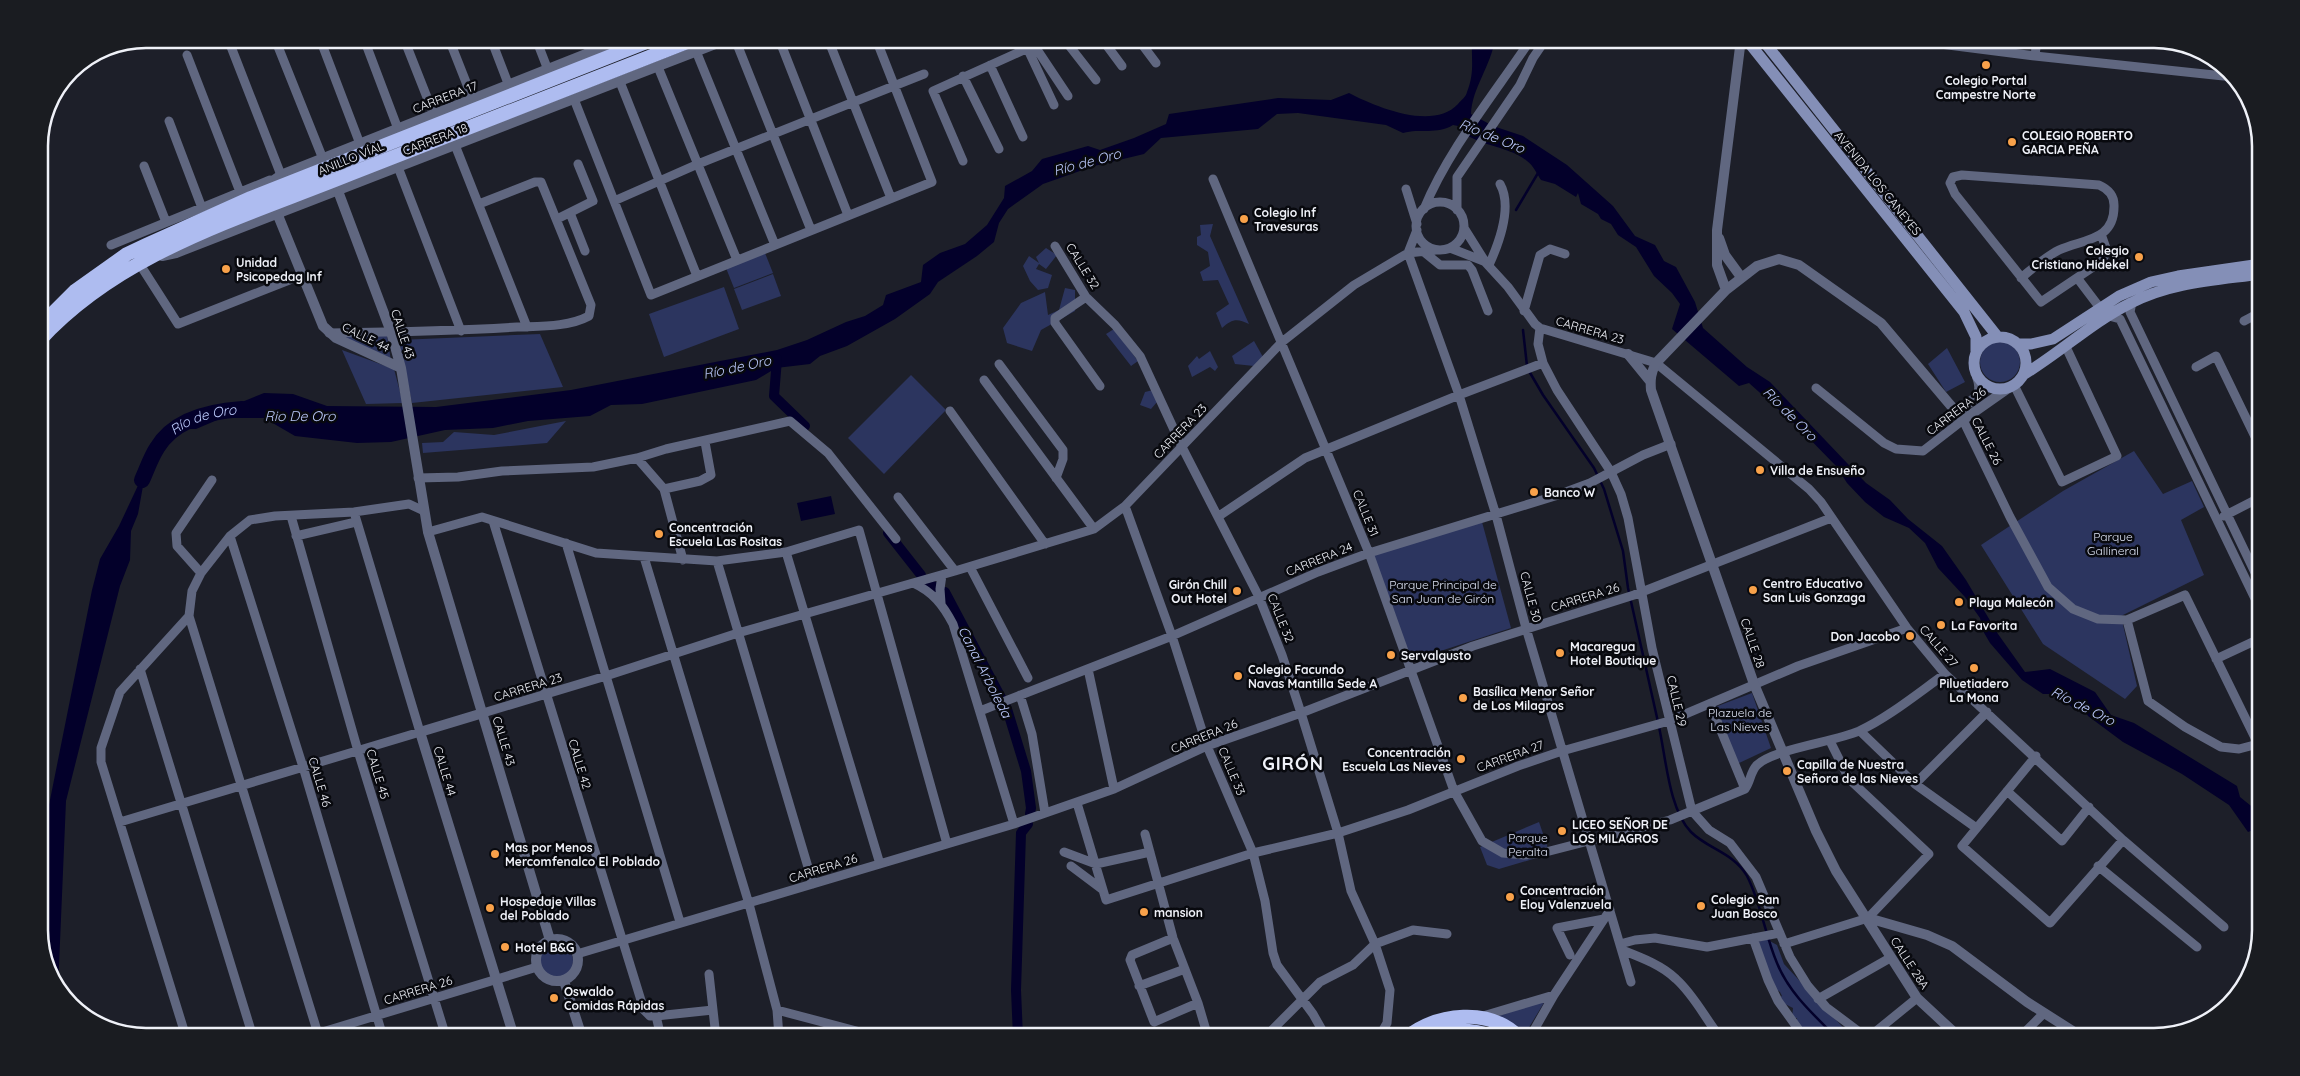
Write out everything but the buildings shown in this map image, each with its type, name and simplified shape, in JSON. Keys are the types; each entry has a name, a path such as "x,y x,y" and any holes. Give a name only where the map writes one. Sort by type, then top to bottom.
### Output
{"highway":[{"name":"ANILLO VÍAL","path":"48,318 75,291 128,254 245,195 630,48"},
{"name":"ANILLO VÍAL","path":"48,332 79,302 117,275 215,228 688,48"},
{"path":"1422,1028 1445,1019 1479,1017 1504,1028"}],"main road":[{"name":"AVENIDA LOS CANEYES","path":"1753,48 1964,312 1976,337 1976,351"},
{"name":"AVENIDA LOS CANEYES","path":"1769,48 1997,336"},
{"path":"2023,375 2026,366 2025,356 2018,344 2007,337 1997,336 1984,342 1976,351 1973,361 1978,377 1989,387 2000,389 2012,386 2023,375 2066,347 2131,290 2164,278 2252,265"},
{"path":"2018,344 2032,344 2053,339 2104,312 2180,286 2252,275"}],"street":[{"path":"231,48 278,177"},
{"path":"279,48 322,159"},
{"path":"323,48 360,144"},
{"path":"367,48 398,129"},
{"path":"408,48 434,115"},
{"path":"453,48 473,100"},
{"path":"494,48 509,86"},
{"path":"539,48 548,70"},
{"path":"589,48 591,53"},
{"name":"CARRERA 17","path":"111,245 202,208 245,195 278,177 603,48"},
{"name":"CARRERA 18","path":"144,261 176,253 620,82 658,67 691,48"},
{"path":"697,48 774,245"},
{"path":"739,48 811,230"},
{"path":"782,48 848,215"},
{"path":"832,48 891,198"},
{"path":"574,99 651,295 932,182 880,48"},
{"path":"963,161 933,91 1027,48"},
{"path":"1032,48 1068,96"},
{"path":"1032,48 1054,105"},
{"path":"1071,48 1096,80"},
{"path":"1109,48 1122,66"},
{"path":"1144,48 1156,64"},
{"path":"1408,253 1434,184 1525,48"},
{"path":"1457,210 1456,182 1520,85 1540,48"},
{"path":"1726,290 1717,265 1716,230 1740,48"},
{"path":"1972,48 2224,77"},
{"path":"2035,56 2036,48"},
{"path":"187,55 245,195"},
{"path":"990,65 1023,137"},
{"path":"658,67 737,260"},
{"path":"614,201 698,164 924,74"},
{"path":"963,76 998,149"},
{"path":"620,82 697,276"},
{"path":"169,121 202,208"},
{"path":"455,144 527,327"},
{"path":"557,219 592,201 578,164"},
{"path":"144,166 166,222"},
{"path":"398,167 461,331"},
{"path":"2021,278 2059,250 2082,244 2101,234 2110,224 2113,216 2114,202 2108,190 2099,185 1962,175 1953,177 1950,183 1955,194 2021,278 2040,302 2078,279 2106,256 2106,244 2101,234"},
{"name":"CALLE 31","path":"1213,179 1369,553 1454,791 1480,839 1497,851 1524,855 1542,853 1589,842"},
{"path":"329,333 461,331 527,327 579,321 589,316 591,305 541,182 534,182 479,204"},
{"path":"1488,264 1497,247 1503,225 1504,190 1500,184"},
{"path":"1406,189 1422,241 1436,250 1450,248 1461,238 1464,228 1463,218 1457,210 1448,204 1438,202 1424,209"},
{"name":"CALLE 43","path":"338,190 391,332 408,400 420,492 428,532 550,940"},
{"name":"CALLE 44","path":"277,213 317,315 329,333 401,368"},
{"path":"570,213 585,250"},
{"name":"CARRERA 23","path":"1464,228 1488,264 1508,287 1524,311 1540,328 1628,354 1660,360"},
{"path":"1650,381 1651,372 1660,360 1717,298 1741,278 1725,256 1716,230"},
{"name":"CALLE 32","path":"1055,246 1086,297 1115,325 1140,356 1182,447 1260,597 1302,713 1338,833 1351,891 1375,944 1390,990 1387,1023 1384,1028"},
{"name":"CARRERA 23","path":"1450,248 1488,264"},
{"path":"1524,311 1540,255 1550,249 1565,254"},
{"name":"CARRERA 23","path":"120,822 606,676 738,632 970,567 1094,529 1125,506 1282,342 1354,285 1408,253 1436,250"},
{"path":"1424,252 1440,265 1468,265 1472,270 1488,311"},
{"name":"CALLE 30","path":"1408,253 1459,395 1496,515 1526,628 1631,982"},
{"name":"CALLE 26","path":"1741,278 1757,266 1779,259 1799,265 1881,323 1960,416 2010,517 2048,587 2073,609 2098,619 2127,620"},
{"path":"144,261 178,324 302,275"},
{"path":"2078,279 2104,312 2120,319 2252,592"},
{"path":"1086,297 1055,318 1055,323 1100,386"},
{"path":"2132,302 2130,312 2252,566"},
{"path":"2244,321 2252,317"},
{"name":"CALLE 29","path":"1540,328 1538,344 1543,363 1621,494 1628,518 1638,594 1688,813 1708,830 1730,843 1744,860 1756,876 1776,934 1784,944 1798,971 1818,999 1834,1014 1855,1028"},
{"path":"2012,386 2062,482 2118,456 2066,347"},
{"path":"1628,354 1650,381"},
{"path":"2196,367 2216,356 2252,430"},
{"name":"CALLE 27","path":"1660,360 1809,489 1821,502 1907,628 1945,674 2036,756 2123,840 2224,927"},
{"path":"1219,516 1278,474 1305,458 1543,363"},
{"path":"999,364 1063,450 1063,459 1056,478"},
{"name":"CARRERA 26","path":"1816,388 1884,444 1896,449 1923,451 1960,416 1980,392 1981,387 1978,377"},
{"path":"984,380 1094,529"},
{"name":"CALLE 28","path":"1650,381 1651,390 1754,684 1782,753 1816,831 1836,871 1868,918"},
{"name":"CARRERA 26","path":"1960,416 2012,386"},
{"path":"950,411 1045,544"},
{"path":"418,478 458,477 502,471 567,469 637,458 666,449 706,442 790,421 828,453 896,539"},
{"path":"664,489 700,481 712,475 706,442"},
{"name":"CARRERA 24","path":"982,710 1172,636 1260,597 1369,553 1496,515 1590,483 1643,455 1671,444"},
{"path":"637,458 664,489 683,560"},
{"path":"201,572 177,546 176,533 212,480"},
{"path":"409,504 420,492"},
{"path":"898,497 956,571"},
{"path":"2217,519 2252,502"},
{"path":"316,1028 189,616 192,591 201,572 230,536 250,520 275,516 354,512 409,504 424,511"},
{"name":"CALLE 33","path":"1125,506 1172,636 1207,746 1253,853 1265,901 1273,954 1277,965 1320,1028"},
{"name":"CALLE 44","path":"354,512 511,1028"},
{"name":"CALLE 45","path":"291,516 358,751 443,1028"},
{"path":"428,532 482,517 596,553 718,561 786,552 858,530 947,844"},
{"name":"CARRERA 26","path":"578,954 680,922 749,904 1014,824 1077,803 1114,789 1207,746 1302,713 1473,646 1638,594 1831,518"},
{"name":"CALLE 42","path":"493,521 646,1014 656,1016"},
{"path":"296,536 356,522"},
{"name":"CALLE 46","path":"230,536 303,767 380,1028"},
{"path":"566,542 680,922"},
{"path":"786,552 880,864"},
{"path":"644,557 749,904 777,1010 778,1028"},
{"path":"718,561 813,884"},
{"path":"970,567 1028,678"},
{"path":"941,603 942,575"},
{"path":"913,583 928,591 941,603 958,638 982,710 1014,824"},
{"path":"2252,731 2185,595 2127,620 2148,701 2185,727 2221,747 2239,749 2252,748"},
{"path":"183,1028 101,762 101,748 120,692 189,616"},
{"name":"CARRERA 27","path":"1103,890 1106,900 1253,853 1338,833 1408,810 1562,751 1666,722 1798,666 1907,628"},
{"path":"2216,659 2252,642"},
{"path":"140,669 250,1028"},
{"path":"1088,669 1114,789"},
{"path":"1589,842 1670,820 1745,789 1749,784 1752,771 1758,764 1782,753 1830,741 1860,730 1945,674"},
{"path":"1020,695 1032,734 1045,813"},
{"path":"1710,704 1745,789"},
{"path":"1916,784 1987,712"},
{"path":"1860,730 1916,784 1975,827"},
{"path":"1784,944 1868,918 1929,854 1849,779 1830,741"},
{"path":"2036,756 1975,827 1962,846 2050,923 2098,866 2123,840"},
{"path":"2007,791 2062,841 2089,807"},
{"path":"1077,803 1103,890"},
{"path":"1144,834 1174,938 1198,1002 1205,1028"},
{"path":"1064,852 1096,864 1150,852"},
{"path":"1071,866 1103,890"},
{"path":"2098,866 2198,947"},
{"path":"1535,1028 1554,995 1610,910"},
{"path":"1868,918 1927,935 1952,946 2068,1028"},
{"name":"CALLE 28A","path":"1868,918 1890,958 1917,998 1945,1028"},
{"path":"1570,955 1557,928 1604,919"},
{"path":"1274,1028 1320,982 1353,965 1375,944 1413,930 1447,934"},
{"path":"1621,947 1635,940 1656,938 1707,947 1776,934"},
{"path":"1174,938 1132,955 1130,960 1138,986 1154,1022 1198,1002"},
{"path":"1755,938 1768,980 1778,1001 1798,1028"},
{"path":"550,940 566,941 578,954 576,970 564,981 548,980 537,967 538,951 550,940"},
{"path":"1621,947 1676,978 1692,995 1713,1028"},
{"path":"1818,999 1890,958"},
{"name":"CARRERA 26","path":"341,1028 537,967"},
{"path":"1138,986 1185,969"},
{"path":"709,974 715,1028"},
{"path":"564,981 579,1028"},
{"path":"1479,1017 1554,995"},
{"path":"1879,1028 1917,998"},
{"path":"659,1028 656,1016 713,1010"},
{"path":"777,1010 845,1028"},
{"path":"2029,1028 2044,1013"}],"green space":[{"path":"1213,224 1210,236 1249,324 1235,320 1222,328 1216,313 1229,304 1218,280 1203,281 1200,272 1210,266 1208,252 1197,245 1197,237 1201,235 1200,225"},
{"path":"1046,248 1057,255 1046,269 1039,264 1036,269 1052,275 1048,288 1038,290 1030,281 1023,266 1029,256 1039,263 1036,257"},
{"path":"765,253 773,273 734,288 726,268"},
{"path":"773,274 781,296 742,310 734,289"},
{"path":"724,287 739,329 664,357 649,314"},
{"path":"1065,288 1075,290 1075,311 1041,330 1032,351 1007,343 1003,328 1021,303 1045,292 1048,315 1059,310"},
{"path":"1114,329 1138,361 1131,366 1106,334"},
{"path":"540,334 563,387 412,403 399,340"},
{"path":"387,335 391,361 342,337"},
{"path":"1254,341 1263,357 1254,366 1235,364 1232,356"},
{"path":"2004,342 2011,345 2017,351 2020,362 2019,370 2011,379 2004,382 1996,382 1989,379 1981,370 1980,358 1983,351 1992,343"},
{"path":"1947,348 1965,382 1946,392 1928,364"},
{"path":"342,350 394,369 403,403 366,404"},
{"path":"1210,351 1218,367 1215,371 1210,367 1192,377 1188,366 1197,356 1199,359"},
{"path":"911,375 946,410 884,474 848,438"},
{"path":"1153,390 1157,402 1151,409 1140,405 1145,392"},
{"path":"566,421 547,443 423,453 422,443 443,442 454,432 494,435"},
{"name":"Parque Gallineral","path":"2134,451 2163,494 2192,481 2204,507 2181,520 2204,575 2121,616 2137,686 2125,699 2043,644 1981,545 2063,491"},
{"name":"Parque Principal de San Juan de Girón","path":"1482,522 1511,628 1410,661 1372,555"},
{"name":"Plazuela de Las Nieves","path":"1752,693 1771,748 1737,764 1715,707"},
{"name":"Parque Peralta","path":"1539,822 1550,854 1499,869 1487,865 1480,847"},
{"path":"1766,939 1777,945 1784,964 1844,1028 1804,1028 1797,1024 1797,1018 1792,1018 1793,1008 1778,998 1782,996 1780,992 1772,986 1758,942"},
{"path":"556,944 568,949 573,961 568,973 556,978 544,973 539,961 544,949"},
{"path":"1545,1001 1529,1028 1519,1028 1495,1017"}],"water":[{"name":"Rio De Oro","path":"1472,48 1493,48 1475,95 1471,114 1493,126 1523,136 1567,165 1613,206 1635,236 1655,245 1664,261 1676,267 1695,302 1703,328 1747,367 1770,382 1866,483 1890,500 1908,519 1942,546 1966,580 1998,634 2025,672 2050,669 2095,692 2111,715 2134,723 2237,786 2240,797 2252,807 2252,830 2248,832 2229,805 2182,774 2123,742 2088,716 2083,708 2078,711 2053,694 2043,694 2022,680 1990,643 1983,631 1980,618 1965,597 1938,568 1925,543 1909,528 1884,517 1865,502 1847,483 1837,467 1797,426 1749,383 1739,386 1672,329 1680,304 1672,293 1654,276 1636,247 1618,235 1611,224 1581,204 1578,193 1576,197 1555,184 1541,180 1527,161 1510,152 1471,138 1458,126 1453,125 1435,131 1403,133 1386,125 1298,113 1277,114 1258,129 1161,138 1144,154 1094,166 1043,184 1008,209 999,223 994,242 977,256 938,282 930,294 895,319 847,346 820,356 810,364 776,368 756,380 642,404 611,405 590,416 528,421 493,428 445,430 391,442 357,443 295,436 264,418 222,418 196,429 188,429 177,435 163,451 143,486 138,514 131,531 130,560 120,586 66,801 59,975 49,950 48,937 48,810 92,590 100,559 119,526 149,462 166,444 166,433 264,393 293,394 327,406 436,407 571,390 777,350 865,316 883,305 886,295 921,282 923,265 940,253 965,244 987,225 1004,198 1005,186 1032,171 1042,159 1088,146 1100,150 1134,138 1166,124 1169,114 1278,98 1331,100 1349,93 1389,110 1404,114 1434,116 1447,112 1465,97 1472,72"},
{"path":"831,496 835,514 801,521 797,503"}],"waterway":[{"path":"1516,210 1538,173"},
{"path":"1523,330 1527,366"},
{"name":"Canal Arboleda","path":"777,359 774,396 805,426"},
{"path":"1529,371 1543,395 1594,468 1604,489 1623,551 1628,588 1658,722"},
{"name":"Río de Oro","path":"142,480 157,448 173,430 195,418 218,412 242,409"},
{"name":"Canal Arboleda","path":"888,533 921,575"},
{"name":"Canal Arboleda","path":"928,583 935,587"},
{"name":"Canal Arboleda","path":"945,592 1007,709 1026,771 1031,808 1030,814"},
{"path":"1659,727 1669,783 1678,811 1684,822 1698,838 1728,856 1742,868 1752,886 1782,974 1795,994 1827,1028"},
{"name":"Canal Arboleda","path":"1018,1028 1016,990 1021,833 1028,824"}],"place":[{"name":"Colegio Portal Campestre Norte","path":"1986,65"},
{"name":"COLEGIO ROBERTO GARCIA PEÑA","path":"2012,142"},
{"name":"Colegio Inf Travesuras","path":"1244,219"},
{"name":"Colegio Cristiano Hidekel","path":"2139,257"},
{"name":"Unidad Psicopedag Inf","path":"226,269"},
{"name":"Villa de Ensueño","path":"1760,470"},
{"name":"Banco W","path":"1534,492"},
{"name":"Concentración Escuela Las Rositas","path":"659,534"},
{"name":"Centro Educativo San Luis Gonzaga","path":"1753,590"},
{"name":"Girón Chill Out Hotel","path":"1237,591"},
{"name":"Playa Malecón","path":"1959,602"},
{"name":"La Favorita","path":"1941,625"},
{"name":"Don Jacobo","path":"1910,636"},
{"name":"Macaregua Hotel Boutique","path":"1560,653"},
{"name":"Servalgusto","path":"1391,655"},
{"name":"Piluetiadero La Mona","path":"1974,668"},
{"name":"Colegio Facundo Navas Mantilla Sede A","path":"1238,676"},
{"name":"Basílica Menor Señor de Los Milagros","path":"1463,698"},
{"name":"Concentración Escuela Las Nieves","path":"1461,759"},
{"name":"Capilla de Nuestra Señora de las Nieves","path":"1787,771"},
{"name":"LICEO SEÑOR DE LOS MILAGROS","path":"1562,831"},
{"name":"Mas por Menos Mercomfenalco El Poblado","path":"495,854"},
{"name":"Concentración Eloy Valenzuela","path":"1510,897"},
{"name":"Colegio San Juan Bosco","path":"1701,906"},
{"name":"Hospedaje Villas del Poblado","path":"490,908"},
{"name":"mansion","path":"1144,912"},
{"name":"Hotel B&G","path":"505,947"},
{"name":"Oswaldo Comidas Rápidas","path":"554,998"}],"district":[{"name":"GIRÓN","path":"1293,763"}]}
